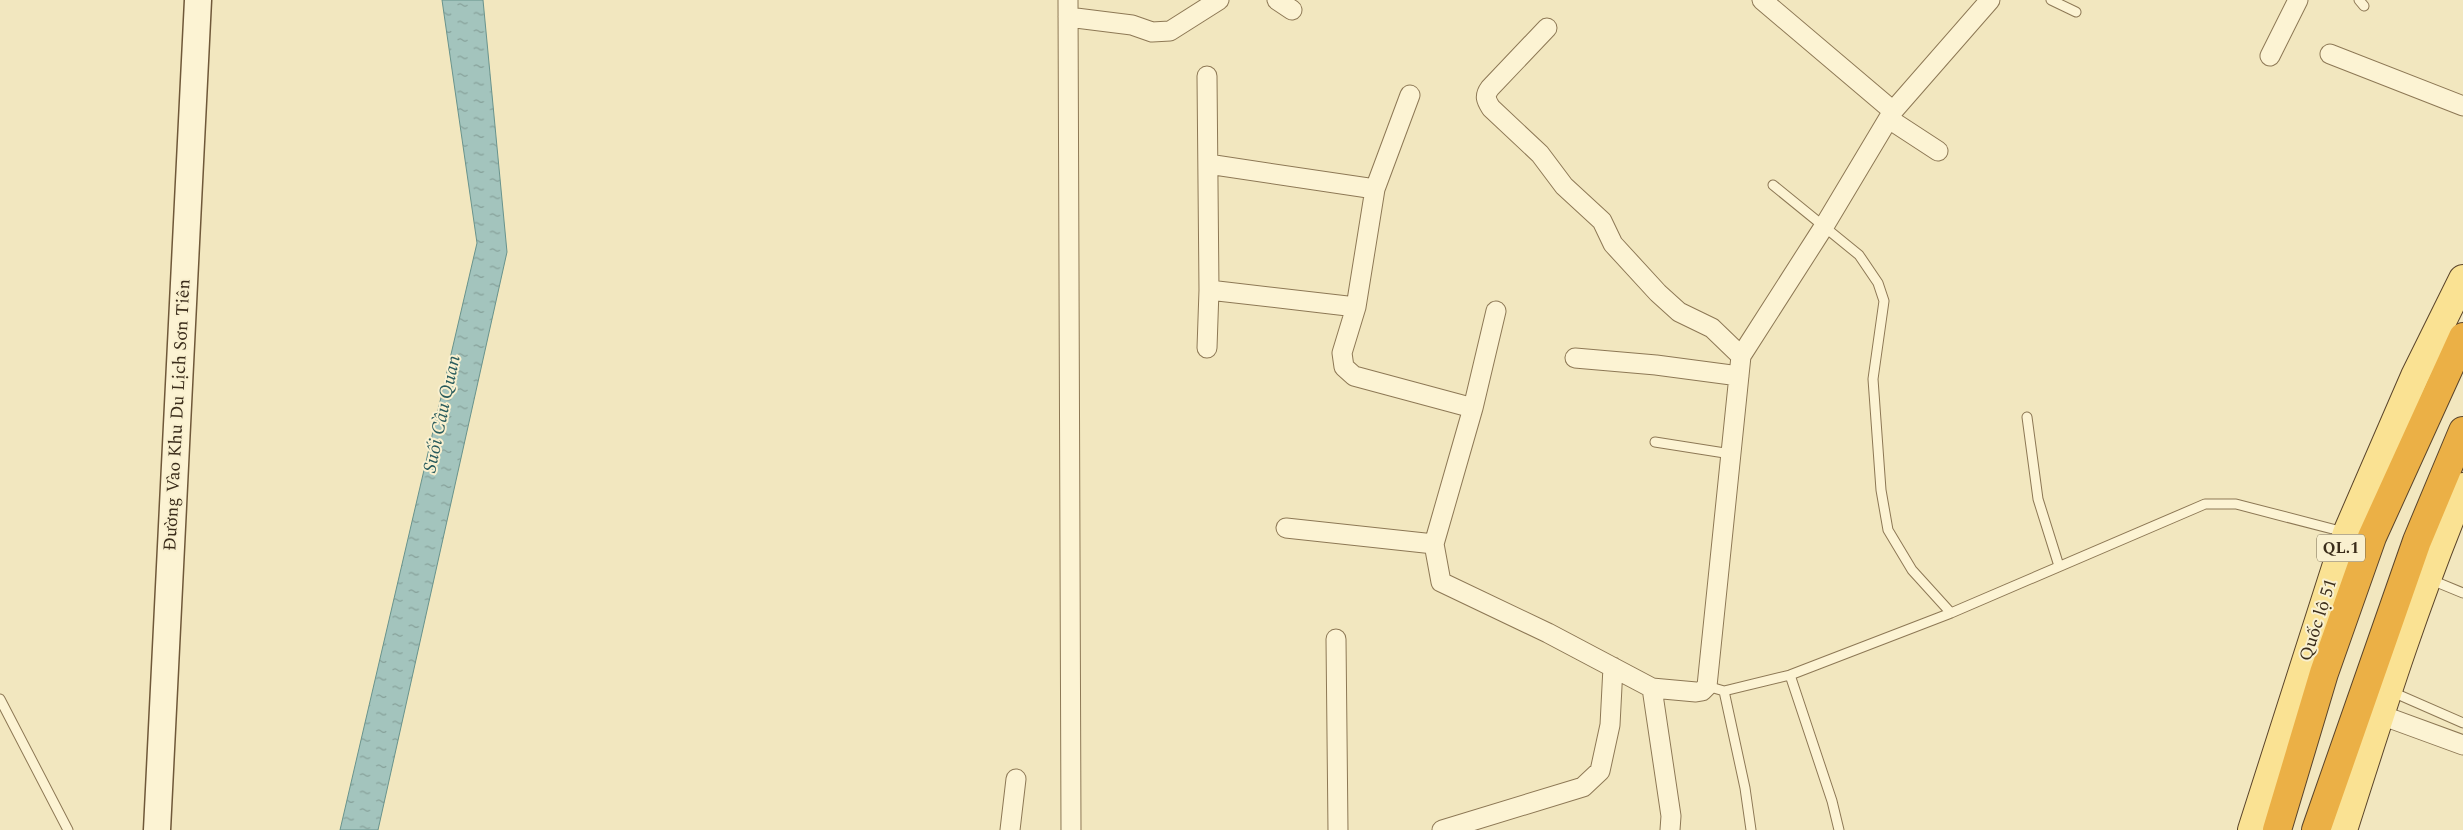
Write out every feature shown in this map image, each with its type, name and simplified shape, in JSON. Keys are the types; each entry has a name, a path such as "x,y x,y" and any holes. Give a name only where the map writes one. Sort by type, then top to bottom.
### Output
{"highway":[{"name":"Quốc lộ 51","path":"2277,830 2324,673 2360,535 2463,337"},
{"path":"2330,828 2463,431"}],"main road":[{"name":"Quốc lộ 51","path":"2252,830 2360,535 2415,376 2463,279"},
{"path":"2416,575 2463,488"}],"street":[{"name":"Đường Vào Khu Du Lịch Sơn Tiên","path":"157,830 198,0"},
{"path":"1070,830 1068,9 1152,32 1170,31 1219,0"},
{"path":"1762,0 1891,115 1938,152"},
{"path":"1496,311 1473,408 1434,544 1441,582 1469,594 1652,688 1696,692 1715,688 1731,454 1741,356 1823,228 1891,115 1990,0"},
{"path":"2270,56 2298,0"},
{"path":"1547,28 1490,88 1486,94 1486,100 1491,108 1540,154 1564,186 1602,221 1614,244 1658,293 1679,312 1712,328 1741,356"},
{"path":"2330,54 2463,106"},
{"path":"1207,76 1209,290 1207,348"},
{"path":"1410,95 1375,189 1356,307 1342,353 1344,367 1354,376 1473,408"},
{"path":"1208,164 1375,189"},
{"path":"1209,290 1356,307"},
{"path":"1575,358 1656,365 1739,376"},
{"path":"1286,528 1434,544"},
{"path":"1336,639 1338,830"},
{"path":"1442,830 1582,787 1600,771 1610,725 1613,667"},
{"path":"1652,688 1671,816 1670,830"},
{"path":"2375,694 2463,745"},
{"path":"1010,830 1016,780"}],"lane":[{"path":"2051,0 2076,12"},
{"path":"1773,185 1823,228 1859,255 1878,283 1884,302 1873,379 1881,490 1888,530 1912,570 1951,613"},
{"path":"2027,417 2038,499 2059,566"},
{"path":"1655,442 1731,454"},
{"path":"1751,830 1744,788 1715,688 1790,674 1951,613 2205,504 2236,504 2360,535"},
{"path":"2416,575 2463,593"},
{"path":"1790,674 1832,801 1839,830"},
{"path":"2375,694 2463,723"},
{"path":"0,699 68,830"}],"water":[{"name":"Suối Cầu Quan","path":"442,0 483,0 507,252 378,830 340,830 477,243"}]}
